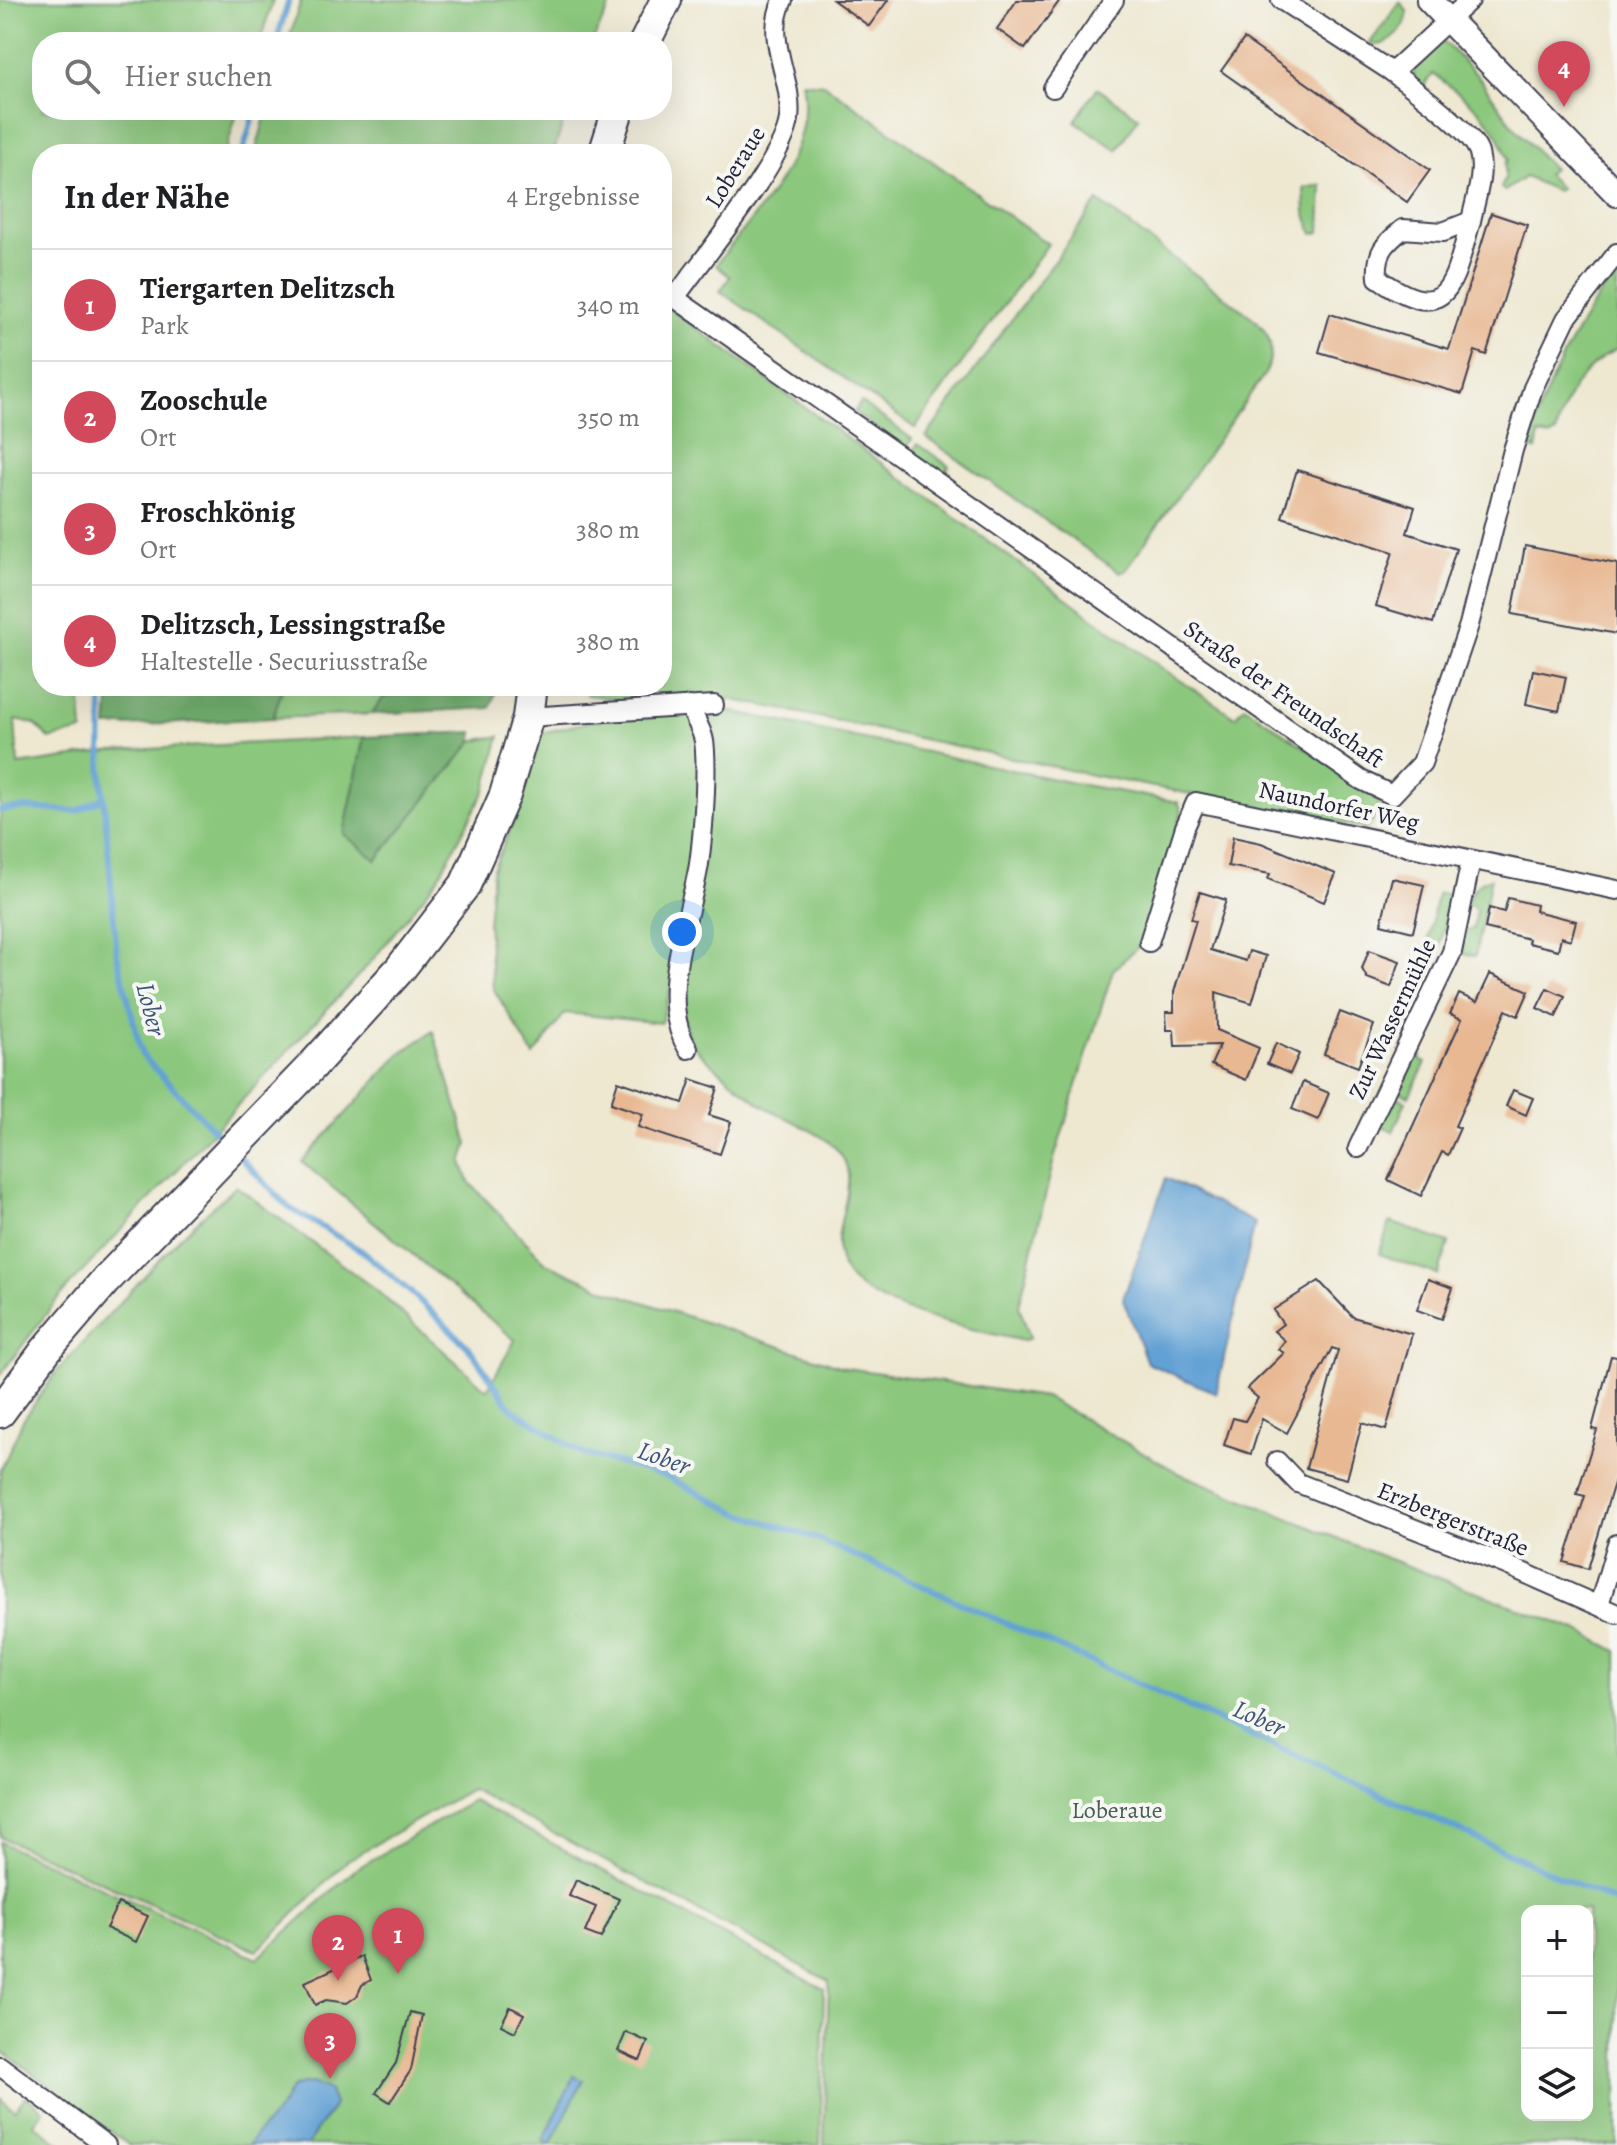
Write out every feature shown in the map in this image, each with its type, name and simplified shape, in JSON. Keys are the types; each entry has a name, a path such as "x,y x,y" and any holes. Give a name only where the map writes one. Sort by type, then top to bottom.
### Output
{"main road":[{"path":"650,32 666,0"},
{"path":"607,144 615,120"},
{"path":"0,1412 46,1350 105,1281 267,1115 400,969 465,885 505,795 528,717 531,696"}],"street":[{"name":"Loberaue","path":"672,289 754,187 784,140 789,120 789,92 775,39 775,21 783,0"},
{"path":"1053,88 1114,0"},
{"path":"1281,0 1392,72 1465,132 1479,152 1481,176 1471,221 1454,277 1445,294 1431,301 1411,298 1378,278 1376,261 1384,244 1403,229 1443,232 1471,221"},
{"path":"1429,0 1617,194"},
{"path":"1392,72 1470,0"},
{"name":"Straße der Freundschaft","path":"672,297 1361,780 1392,795 1422,763 1469,625 1513,450 1533,388 1566,319 1617,253"},
{"path":"528,717 714,705"},
{"path":"688,1049 679,1036 674,1013 673,981 699,861 704,787 704,740 689,706"},
{"name":"Naundorfer Weg","path":"1149,942 1185,827 1196,802 1617,890"},
{"name":"Zur Wassermühle","path":"1358,1148 1452,952 1471,860"},
{"name":"Erzbergerstraße","path":"1277,1461 1298,1483 1504,1564 1617,1614"},
{"path":"1599,1605 1617,1544"},
{"path":"0,2066 106,2145"}],"green space":[{"path":"0,0 273,0 263,32 32,32 32,120 235,120 228,144 32,144 32,696 81,696 83,731 49,739 35,724 15,720 18,765 114,751 364,737 344,834 376,860 473,741 500,736 486,789 437,880 370,963 60,1296 0,1375"},
{"path":"301,0 613,0 597,32 291,32"},
{"path":"1400,2 1408,12 1401,30 1386,43 1370,43"},
{"path":"1442,40 1477,75 1515,128 1553,169 1547,174 1561,189 1557,191 1525,177 1505,191 1501,188 1508,160 1488,121 1433,74 1424,87 1414,74 1416,60 1421,53"},
{"path":"802,82 824,84 1048,244 915,428 720,291 730,277 716,265 765,202 792,157 801,133 804,108"},
{"path":"1097,88 1139,117 1117,150 1075,121"},
{"path":"264,120 564,120 556,144 258,144"},
{"path":"1322,185 1320,232 1313,234 1305,212 1304,188"},
{"path":"1098,201 1253,318 1264,330 1271,349 1266,372 1125,571 1119,572 926,437"},
{"path":"1617,270 1617,349 1594,364 1577,384 1564,407 1556,433 1550,437 1539,435 1536,450 1526,447 1564,355"},
{"path":"672,310 1162,668 1235,717 1244,706 1374,794 1378,808 1367,828 696,693 672,695"},
{"path":"861,402 912,439 905,450 854,412"},
{"path":"918,444 949,466 943,476 911,453"},
{"path":"109,696 280,696 273,718 107,727"},
{"path":"280,696 390,696 384,697 372,714 273,718"},
{"path":"494,696 490,708 372,714 384,697"},
{"path":"595,696 666,696 627,700"},
{"path":"689,706 712,754 707,711 735,712 1178,802 1182,811 1138,947 1113,970 1054,1159 1019,1306 1030,1338 1023,1341 1004,1337 902,1309 879,1299 847,1275 840,1259 838,1242 848,1174 843,1158 831,1144 809,1129 760,1103 698,1051 687,1032 673,981 661,1023 565,1013 534,1056 493,988 488,924 493,869 523,799 541,733 631,712"},
{"path":"473,732 473,741 376,860 344,834 364,737"},
{"path":"1491,878 1475,956 1459,953 1463,932 1473,929 1476,910 1468,903 1471,894 1478,884"},
{"path":"1437,894 1450,895 1439,952 1428,942"},
{"name":"Loberaue","path":"433,1031 468,1144 462,1162 469,1182 546,1263 609,1291 846,1368 1045,1397 1181,1474 1371,1552 1579,1631 1617,1651 1617,2145 824,2145 829,1981 471,1789 348,1860 257,1951 0,1837 0,1472 22,1422 57,1371 181,1236 236,1186 376,1290 487,1390 515,1340 302,1162 400,1054"},
{"path":"1412,1053 1421,1056 1420,1060 1426,1063 1409,1096 1395,1090"},
{"path":"1393,1095 1406,1101 1393,1132 1378,1125"},
{"path":"1390,1222 1449,1243 1438,1275 1379,1254"},
{"path":"473,1801 824,1989 820,2145 129,2145 0,2049 0,1842 258,1958 356,1869"},
{"path":"26,2096 44,2110 34,2124 62,2145 0,2145 0,2098 15,2110"}],"water":[{"path":"1166,1178 1255,1223 1216,1393 1147,1363 1123,1299"},
{"path":"574,2076 583,2080 551,2144 543,2141"},
{"path":"313,2083 329,2091 334,2104 308,2145 248,2145 293,2087"}],"building":[{"path":"833,0 888,0 869,26"},
{"path":"1017,0 1060,0 1025,49 997,29"},
{"path":"1244,39 1430,170 1407,202 1221,71"},
{"path":"1491,213 1527,225 1486,355 1475,351 1462,394 1319,352 1330,314 1449,349"},
{"path":"1297,470 1415,507 1407,533 1456,549 1433,623 1376,606 1393,552 1282,517"},
{"path":"1525,546 1617,564 1617,634 1512,614"},
{"path":"1533,670 1566,677 1559,711 1526,704"},
{"path":"1233,837 1261,843 1336,874 1324,902 1268,879 1270,874 1228,866"},
{"path":"1392,878 1424,885 1413,932 1381,924"},
{"path":"1200,892 1226,900 1210,950 1246,961 1249,951 1266,956 1252,1003 1216,992 1217,1030 1259,1048 1246,1080 1211,1065 1220,1045 1175,1046 1174,1030 1167,1030 1166,1012 1174,1012 1174,992 1196,920 1191,919"},
{"path":"1508,898 1536,905 1535,911 1576,921 1571,940 1561,937 1558,950 1485,928 1489,908 1504,912"},
{"path":"1369,950 1400,961 1391,987 1367,978 1362,969"},
{"path":"1490,974 1529,991 1518,1016 1506,1010 1455,1126 1460,1128 1448,1155 1442,1152 1421,1196 1388,1180 1462,1019 1450,1014 1459,994 1477,1002"},
{"path":"1547,988 1565,996 1556,1017 1537,1008"},
{"path":"1340,1012 1374,1025 1358,1067 1324,1054"},
{"path":"1276,1043 1299,1054 1290,1074 1267,1064"},
{"path":"691,1079 718,1088 709,1115 731,1122 720,1154 638,1127 643,1114 611,1103 618,1081 683,1103"},
{"path":"1303,1082 1329,1093 1318,1120 1292,1109"},
{"path":"1513,1090 1533,1098 1526,1115 1506,1106"},
{"path":"1428,1279 1453,1288 1442,1319 1417,1310"},
{"path":"1319,1281 1353,1317 1412,1334 1386,1430 1362,1423 1347,1479 1306,1468 1338,1350 1332,1348 1287,1433 1262,1419 1251,1454 1224,1445 1233,1418 1245,1421 1258,1398 1247,1389 1284,1353 1278,1349 1285,1341 1274,1331 1283,1324 1273,1310"},
{"path":"1611,1356 1617,1357 1617,1473 1588,1569 1564,1562 1585,1496 1577,1494 1597,1430 1592,1429"},
{"path":"576,1880 619,1899 601,1938 585,1932 596,1907 569,1896"},
{"path":"118,1903 148,1916 136,1942 106,1928"},
{"path":"362,1956 371,1980 362,1985 357,1996 347,2003 326,2000 315,2005 305,1982"},
{"path":"510,2007 524,2014 515,2032 501,2025"},
{"path":"410,2012 422,2015 411,2070 390,2102 376,2093 396,2063"},
{"path":"626,2032 648,2042 640,2061 618,2051"}],"waterway":[{"name":"Lober","path":"279,32 289,0"},
{"name":"Lober","path":"245,144 252,120"},
{"name":"Lober","path":"102,696 101,767 117,955 142,1055 226,1143"},
{"path":"0,810 77,811 103,798"},
{"name":"Lober","path":"239,1156 288,1207 362,1251 415,1296 469,1348 512,1409 581,1453 663,1475 738,1513 815,1538 1617,1903"}],"place":[{"name":"Delitzsch, Lessingstraße","path":"1564,107"},
{"name":"Tiergarten Delitzsch","path":"398,1974"},
{"name":"Zooschule","path":"338,1981"},
{"name":"Froschkönig","path":"330,2079"}]}
